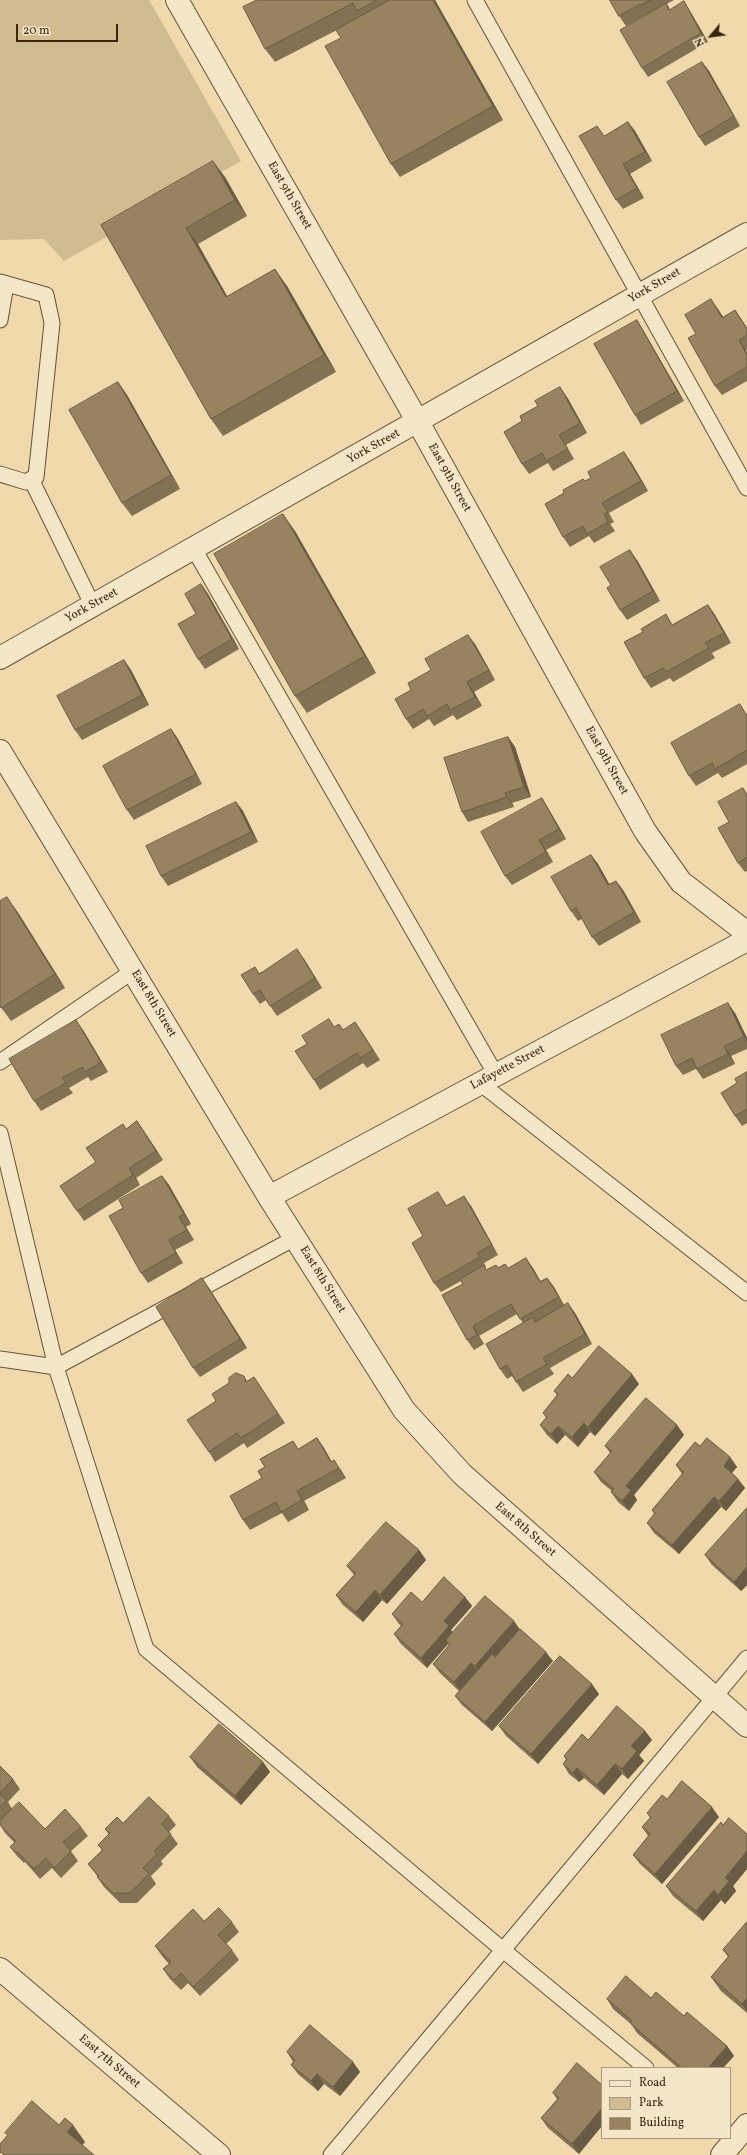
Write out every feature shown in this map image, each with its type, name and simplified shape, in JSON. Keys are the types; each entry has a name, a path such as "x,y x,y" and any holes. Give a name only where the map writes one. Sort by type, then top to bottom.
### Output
{"street":[{"name":"East 9th Street","path":"177,0 418,422 645,831 681,882 747,933"},
{"name":"York Street","path":"0,658 747,234"},
{"name":"East 8th Street","path":"0,751 269,1197 404,1410 456,1468 747,1726"},
{"name":"Lafayette Street","path":"269,1197 747,940"},
{"name":"East 7th Street","path":"0,1969 219,2155"}],"lane":[{"path":"475,0 747,488"},
{"path":"0,320 3,283 46,295 52,323 36,477 26,482 0,474"},
{"path":"31,479 93,606"},
{"path":"194,549 488,1079 747,1293"},
{"path":"0,1062 133,971"},
{"path":"0,1133 56,1367 146,1649 503,1950 645,2067"},
{"path":"0,1359 56,1367 295,1238"},
{"path":"331,2155 747,1658"}],"green space":[{"path":"0,0 149,0 241,161 64,261 44,239 0,240"}],"building":[{"path":"257,0 377,0 357,11 353,3 265,49 243,7"},
{"path":"390,0 433,0 493,106 391,164 325,46 341,38 336,30"},
{"path":"610,0 651,0 641,5 640,4 619,16"},
{"path":"684,1 701,33 642,68 620,30 666,3 669,10"},
{"path":"702,62 734,116 699,137 667,82"},
{"path":"628,122 645,152 623,164 637,188 616,200 579,136 597,126 604,136"},
{"path":"213,161 235,200 186,228 226,297 275,269 324,355 211,419 101,225"},
{"path":"711,299 722,318 735,310 747,329 747,335 739,340 747,355 747,367 715,386 688,338 696,334 685,315"},
{"path":"637,320 677,391 635,415 594,344"},
{"path":"118,382 171,475 122,503 69,410"},
{"path":"560,387 580,423 559,435 568,449 546,461 542,453 522,464 504,432 522,421 520,416 538,406 535,401"},
{"path":"624,452 641,481 602,503 608,512 604,514 608,522 587,534 583,526 563,537 545,504 564,493 563,490 583,479 585,481 591,478 588,472"},
{"path":"283,514 365,656 295,696 214,554"},
{"path":"630,550 653,591 620,610 607,588 611,585 600,567"},
{"path":"201,584 232,639 198,659 178,624 196,614 185,594"},
{"path":"708,605 724,633 705,643 709,648 666,672 663,668 644,678 624,642 643,632 641,629 666,614 672,625"},
{"path":"468,635 489,670 467,682 475,697 450,710 447,704 427,716 423,709 406,719 395,699 411,690 408,683 431,670 425,659"},
{"path":"124,660 142,695 75,730 57,696"},
{"path":"740,704 747,716 747,750 715,769 712,763 689,776 671,743"},
{"path":"171,729 196,774 127,810 103,766"},
{"path":"508,737 524,787 505,793 507,797 462,812 444,758"},
{"path":"743,788 747,795 747,857 738,863 718,828 729,822 718,802"},
{"path":"542,798 559,829 539,840 546,852 505,876 481,832"},
{"path":"236,802 251,832 161,876 146,846"},
{"path":"591,855 608,885 616,881 634,912 592,937 576,908 571,911 551,877"},
{"path":"7,897 55,974 1,1008 0,901"},
{"path":"297,949 315,978 270,1006 260,990 253,994 241,975 255,967 259,974"},
{"path":"728,1003 744,1037 724,1046 728,1054 697,1069 692,1058 676,1066 661,1035"},
{"path":"329,1019 334,1027 339,1024 343,1030 355,1022 373,1050 360,1058 357,1053 314,1080 295,1051 307,1044 302,1036"},
{"path":"76,1020 101,1062 85,1072 82,1067 62,1078 66,1083 34,1101 9,1059"},
{"path":"747,1072 747,1109 735,1116 721,1093 737,1083 735,1079"},
{"path":"137,1121 156,1151 129,1168 133,1175 77,1211 60,1186 96,1162 86,1148 123,1124 126,1129"},
{"path":"162,1176 184,1214 179,1217 187,1230 169,1240 176,1253 141,1273 109,1216 123,1208 119,1200"},
{"path":"438,1192 446,1206 464,1196 492,1245 477,1253 480,1257 434,1283 412,1243 423,1236 408,1209"},
{"path":"526,1258 540,1282 547,1278 559,1297 520,1319 511,1304 473,1326 477,1335 467,1340 442,1295 463,1284 460,1279 484,1265 486,1270 496,1265 498,1268 505,1264 508,1268"},
{"path":"202,1278 240,1339 193,1368 156,1307"},
{"path":"568,1303 585,1334 543,1358 547,1364 516,1382 507,1365 500,1369 486,1344 533,1317 535,1322"},
{"path":"599,1346 632,1374 588,1427 584,1423 572,1437 558,1426 551,1434 540,1425 547,1417 543,1413 558,1394 554,1391 568,1374 572,1378"},
{"path":"236,1373 244,1376 246,1382 254,1377 278,1414 241,1438 237,1433 209,1452 187,1420 216,1401 212,1394 229,1383 229,1378"},
{"path":"646,1398 677,1425 626,1486 631,1490 622,1501 611,1492 614,1489 594,1472 612,1451 605,1446"},
{"path":"317,1438 331,1462 334,1460 339,1468 297,1491 302,1500 281,1512 276,1502 243,1520 230,1496 262,1478 258,1471 265,1467 260,1459 293,1441 298,1449"},
{"path":"707,1438 730,1457 724,1466 738,1479 719,1501 714,1497 672,1545 647,1523 655,1513 652,1510 684,1472 676,1465 695,1442 700,1446"},
{"path":"747,1508 747,1567 734,1582 705,1555"},
{"path":"386,1522 419,1550 380,1595 375,1590 356,1612 336,1595 356,1573 347,1566"},
{"path":"444,1577 465,1597 444,1621 449,1626 421,1658 394,1634 403,1624 392,1614 411,1592 422,1602"},
{"path":"485,1596 514,1621 475,1666 471,1663 454,1682 433,1664 450,1644 446,1640"},
{"path":"520,1629 546,1652 485,1722 455,1696 492,1654 495,1657"},
{"path":"560,1656 592,1684 531,1754 499,1726"},
{"path":"617,1706 645,1731 631,1746 637,1751 622,1769 615,1764 597,1785 577,1768 573,1773 563,1764 567,1759 564,1756 582,1734 588,1740"},
{"path":"219,1724 263,1762 235,1796 190,1757"},
{"path":"0,1766 13,1779 0,1793"},
{"path":"682,1781 712,1807 655,1874 633,1855 650,1834 642,1827 651,1817 647,1813 662,1795 667,1799"},
{"path":"0,1794 6,1800 0,1807"},
{"path":"149,1797 169,1816 161,1824 171,1834 154,1851 157,1854 143,1868 149,1874 130,1893 113,1893 97,1877 99,1876 88,1864 103,1850 98,1845 110,1833 105,1829 117,1817 123,1823"},
{"path":"19,1802 45,1829 65,1809 81,1827 63,1842 71,1851 54,1868 46,1858 34,1869 18,1852 17,1853 10,1847 16,1841 0,1825 0,1821"},
{"path":"729,1818 747,1834 747,1851 725,1878 729,1881 718,1895 714,1890 696,1911 666,1886 721,1822 723,1825"},
{"path":"219,1908 232,1922 218,1935 232,1950 193,1987 181,1973 174,1980 163,1969 171,1962 155,1946 193,1909 204,1921"},
{"path":"747,1922 747,1998 742,2004 711,1977 729,1956 723,1950"},
{"path":"626,1976 651,1998 656,1992 684,2016 687,2012 727,2046 709,2067 681,2067 630,2023 632,2021 607,1999"},
{"path":"310,2025 353,2062 333,2087 317,2074 311,2081 291,2065 295,2060 287,2052"},
{"path":"577,2063 601,2084 601,2109 572,2144 541,2118 559,2098 553,2093"},
{"path":"32,2101 59,2125 65,2118 73,2125 67,2132 94,2155 4,2155 0,2152 0,2144 8,2135 5,2133"}]}
